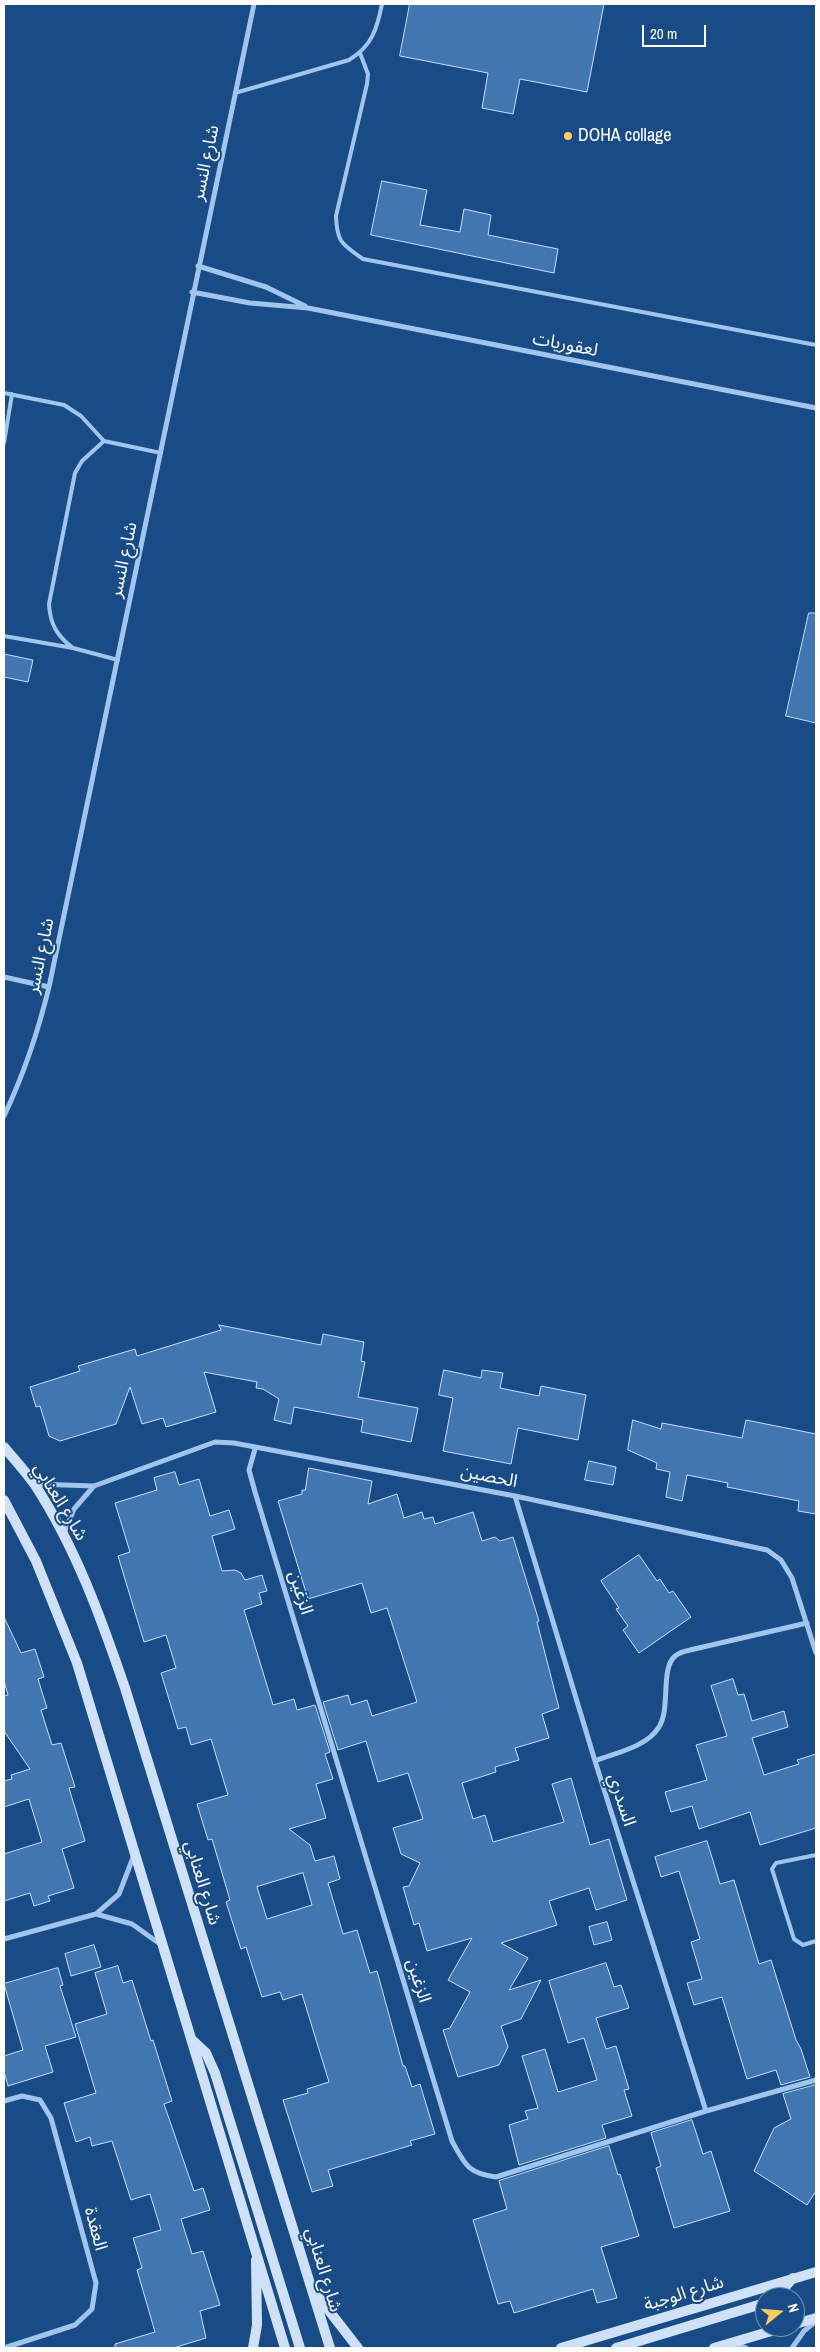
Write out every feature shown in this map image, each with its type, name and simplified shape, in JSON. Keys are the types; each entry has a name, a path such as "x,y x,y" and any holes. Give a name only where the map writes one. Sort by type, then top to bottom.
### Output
{"street":[{"name":"شارع النسر","path":"4,1116 23,1074 38,1031 49,987 161,453 192,292 254,4"},
{"name":"لعقوريات","path":"198,266 258,284 308,308"},
{"name":"لعقوريات","path":"192,292 250,303 308,308 816,408"},
{"path":"4,977 49,987"},
{"name":"الحصين","path":"34,1484 94,1486 215,1442 234,1443 255,1449 515,1496 767,1550 782,1560 792,1578 808,1623 816,1653"},
{"name":"شارع العنابي","path":"4,1447 34,1484 64,1534 98,1611 125,1688 330,2348"},
{"name":"الزغين","path":"255,1449 249,1470 254,1492 452,2141 466,2167 479,2175 496,2177 706,2111 816,2080"},
{"name":"الحصين","path":"64,1534 74,1509 94,1486"},
{"name":"السدري","path":"515,1496 595,1761 706,2111"},
{"path":"4,1500 36,1560 77,1663 136,1850 190,2038 256,2247 285,2348"},
{"path":"595,1761 640,1744 659,1728 667,1704 669,1666 675,1656 690,1650 808,1623"},
{"path":"4,1940 96,1914 119,1894 136,1850"},
{"path":"96,1914 132,1924 165,1946"},
{"path":"190,2038 206,2053 216,2072 300,2348"},
{"name":"العقدة","path":"4,2101 22,2096 40,2100 51,2118 96,2284 92,2309 75,2325 4,2348"},
{"path":"253,2348 257,2325 256,2247"},
{"name":"شارع الوجبة","path":"561,2348 816,2272"},
{"path":"785,2287 793,2278"},
{"path":"311,2287 358,2348"},
{"path":"616,2348 755,2306"},
{"path":"792,2348 804,2331 816,2319"},
{"path":"714,2348 755,2336"},
{"path":"733,2342 746,2348"}],"lane":[{"path":"235,93 349,60 360,53 376,31 382,4"},
{"path":"360,53 368,74 367,84 336,216 336,235 340,243 363,259 816,345"},
{"path":"4,393 54,402 73,409 104,441 161,453"},
{"path":"4,443 12,394"},
{"path":"73,648 62,640 54,630 49,617 49,604 75,473 91,451 104,441"},
{"path":"4,636 73,648 118,660"},
{"path":"816,1855 776,1863 772,1869 794,1939 803,1945 816,1941"}],"building":[{"path":"410,4 604,4 587,92 520,79 513,114 482,108 488,73 400,56"},
{"path":"382,181 427,190 420,225 460,232 464,209 491,215 488,235 558,249 554,273 371,235"},
{"path":"809,613 816,613 816,723 786,716"},
{"path":"4,654 33,660 28,682 4,677"},
{"path":"219,1325 321,1345 323,1334 364,1342 361,1361 365,1362 358,1397 418,1408 411,1442 361,1432 363,1420 294,1407 291,1424 274,1420 279,1399 263,1389 256,1388 257,1382 204,1372 216,1412 166,1427 163,1418 142,1424 130,1387 116,1424 60,1441 49,1436 40,1406 36,1407 30,1387 80,1371 78,1366 135,1349 137,1356 221,1330"},
{"path":"444,1370 481,1378 482,1370 503,1373 500,1388 539,1396 541,1386 586,1395 578,1440 518,1428 511,1464 443,1451 453,1398 439,1395"},
{"path":"633,1420 661,1429 662,1423 742,1438 746,1420 816,1434 816,1514 798,1511 799,1501 727,1487 728,1483 687,1475 682,1501 666,1497 670,1472 656,1469 657,1463 628,1450"},
{"path":"589,1461 616,1467 613,1485 585,1480"},
{"path":"309,1468 372,1481 368,1504 397,1494 404,1518 422,1512 424,1519 433,1517 435,1524 473,1512 482,1541 495,1537 500,1541 513,1537 539,1621 537,1622 559,1708 542,1714 549,1738 515,1748 519,1760 495,1767 496,1772 462,1783 473,1819 485,1815 493,1842 564,1822 552,1784 571,1778 590,1845 609,1839 627,1900 596,1910 589,1888 549,1901 557,1925 501,1943 528,1958 509,1990 541,1980 521,2019 501,2026 508,2047 499,2065 458,2077 443,2030 450,2028 470,1992 448,1980 472,1938 427,1951 419,1923 414,1925 403,1887 409,1886 420,1863 401,1854 393,1828 423,1819 408,1773 378,1782 366,1741 338,1750 323,1702 348,1695 351,1705 367,1700 372,1716 417,1702 387,1608 371,1613 362,1583 308,1599 278,1501 302,1494 302,1490 305,1490"},
{"path":"175,1472 179,1485 199,1479 210,1516 229,1510 235,1529 212,1536 222,1571 235,1570 241,1573 245,1580 262,1575 267,1591 259,1593 262,1604 244,1610 273,1705 294,1699 297,1710 315,1705 330,1752 325,1754 333,1779 316,1784 326,1818 289,1829 310,1845 315,1861 334,1856 340,1879 328,1883 343,1934 357,1930 370,1973 377,1971 403,2066 405,2066 412,2087 420,2084 435,2134 410,2141 412,2145 328,2170 333,2186 312,2192 283,2100 308,2093 307,2089 329,2082 302,1994 283,2000 280,1992 262,1997 246,1947 241,1949 226,1902 230,1900 212,1839 208,1840 197,1804 228,1795 211,1739 191,1745 186,1727 178,1729 161,1673 176,1668 166,1635 144,1642 118,1556 130,1552 115,1503 157,1490 154,1478","holes":["303,1873 312,1905 267,1919 257,1887"]},
{"path":"639,1555 657,1581 660,1579 669,1593 673,1591 691,1617 639,1653 623,1630 628,1626 616,1609 619,1608 601,1581"},
{"path":"4,1617 21,1653 35,1649 44,1677 38,1679 47,1708 41,1710 52,1745 61,1743 75,1787 69,1788 85,1841 62,1849 74,1888 48,1896 50,1901 34,1906 30,1893 4,1901 4,1854 42,1842 29,1799 4,1807 4,1781 12,1779 11,1775 30,1769 4,1731 4,1696 8,1695 4,1681"},
{"path":"733,1679 738,1695 744,1694 752,1721 784,1711 788,1727 752,1738 764,1775 799,1764 797,1760 816,1754 816,1828 760,1845 750,1812 699,1829 692,1806 671,1812 665,1792 707,1780 696,1745 727,1736 711,1686"},
{"path":"707,1841 720,1884 734,1880 759,1964 771,1960 796,2040 810,2077 781,2085 776,2070 747,2079 722,1997 694,2005 687,1983 702,1979 691,1942 700,1939 679,1871 661,1877 655,1857"},
{"path":"607,1922 612,1940 594,1945 589,1927"},
{"path":"94,1945 101,1967 71,1976 65,1954"},
{"path":"606,1963 614,1987 621,1985 629,2008 596,2018 606,2049 616,2046 629,2089 624,2090 632,2116 602,2125 606,2138 519,2165 509,2125 528,2119 525,2111 538,2108 522,2056 545,2049 558,2092 597,2080 584,2038 568,2043 549,1981"},
{"path":"118,1966 123,1983 132,1980 151,2041 153,2040 172,2101 164,2104 194,2191 203,2188 210,2210 181,2219 192,2254 203,2251 220,2305 200,2311 206,2338 173,2348 115,2348 115,2344 155,2332 137,2270 142,2268 133,2238 161,2230 150,2194 131,2200 112,2141 92,2146 90,2137 76,2142 64,2103 96,2093 75,2024 107,2014 95,1973"},
{"path":"58,1968 63,1985 60,1986 76,2037 45,2046 53,2072 8,2086 4,2071 4,2056 23,2050 4,1984"},
{"path":"816,2085 816,2191 807,2205 754,2171 774,2128 791,2119 783,2094"},
{"path":"692,2120 703,2154 711,2151 730,2211 674,2228 656,2168 661,2166 651,2133"},
{"path":"609,2146 618,2175 620,2174 639,2236 601,2247 617,2298 597,2303 593,2289 514,2313 510,2301 498,2304 473,2220 507,2209 499,2181"}],"place":[{"name":"DOHA collage","path":"568,136"}]}
